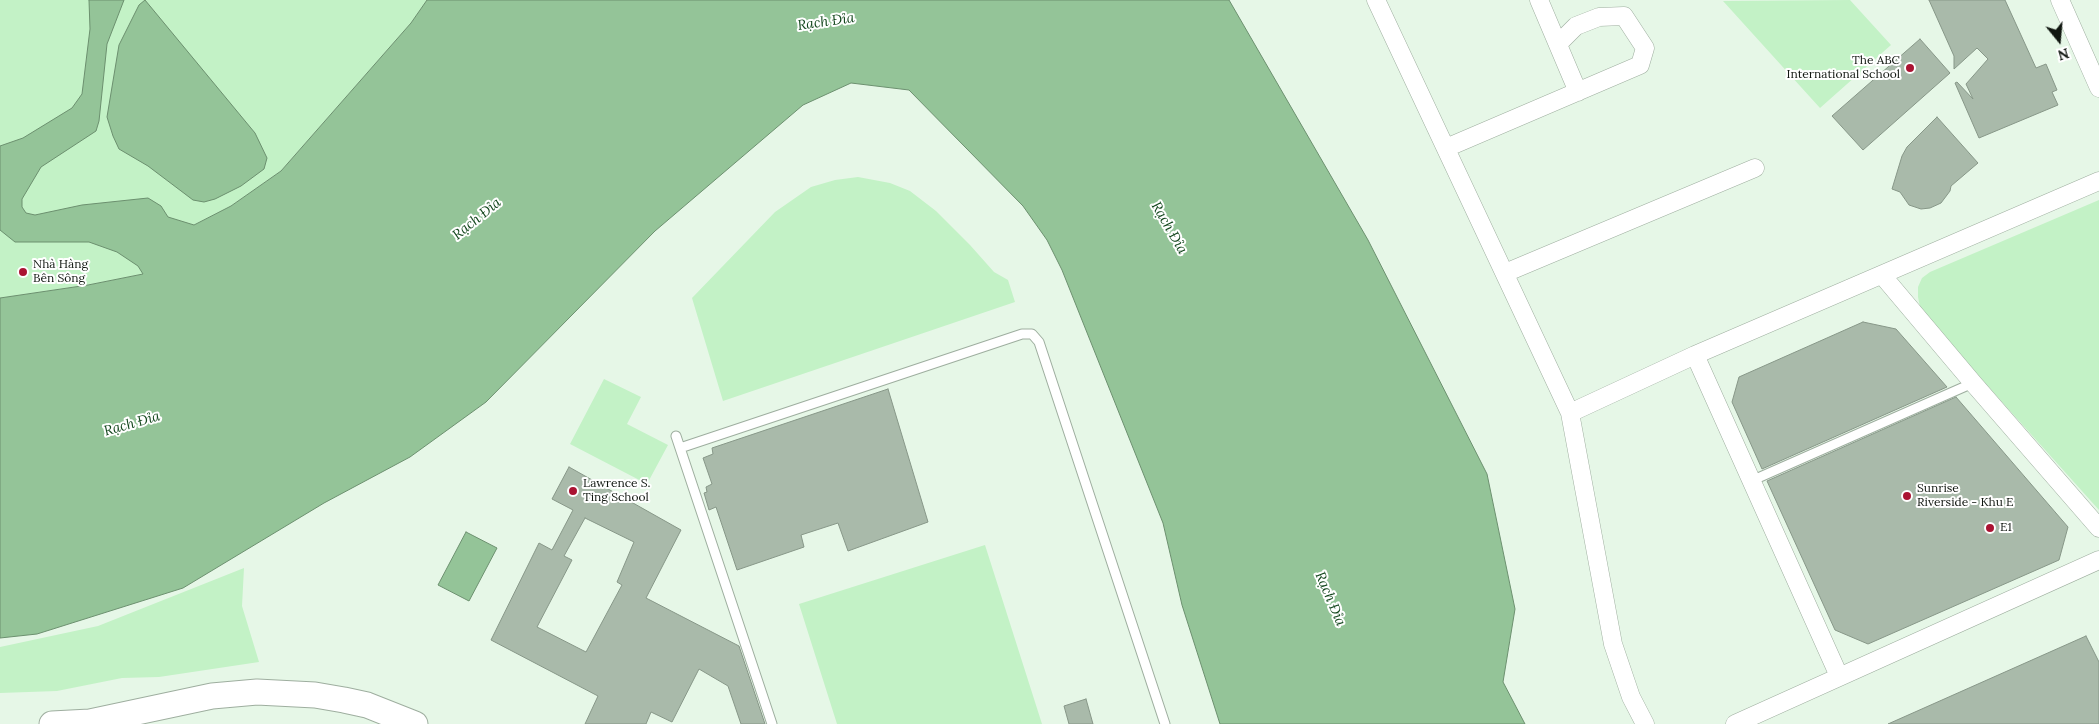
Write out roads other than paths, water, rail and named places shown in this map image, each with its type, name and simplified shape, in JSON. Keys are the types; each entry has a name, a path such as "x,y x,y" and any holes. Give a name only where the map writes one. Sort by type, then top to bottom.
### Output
{"main road":[{"path":"52,724 89,723 212,696 257,692 315,695 344,700 367,705 415,724"}],"street":[{"path":"1376,0 1506,273 1570,413 1613,644 1630,696 1645,724"},
{"path":"1539,0 1578,92"},
{"path":"2060,0 2099,88"},
{"path":"1446,148 1640,65 1645,48 1624,16 1600,17 1576,26 1558,44"},
{"path":"1506,273 1755,168"},
{"path":"1570,413 1695,355 2099,181"},
{"path":"1882,275 2099,528"},
{"path":"1695,355 1839,676"},
{"path":"1736,724 2099,560"}],"lane":[{"path":"680,448 1022,334 1032,334 1039,342 1165,724"},
{"path":"1751,481 1973,383"},
{"path":"676,436 772,724"}],"water":[{"name":"Rạch Đỉa","path":"89,0 124,0 107,44 99,121 96,131 41,167 22,199 22,207 26,213 35,215 82,205 148,198 161,206 168,217 194,225 231,206 281,171 411,23 427,0 1229,0 1368,240 1487,474 1515,609 1503,682 1525,724 1220,724 1182,605 1163,523 1062,270 1047,240 1023,206 909,90 851,83 803,105 655,231 486,402 410,457 324,503 183,588 37,634 0,638 0,298 88,285 143,274 138,266 117,252 89,242 15,242 0,230 0,146 23,138 72,108 82,94 90,29"},
{"path":"145,0 255,133 267,158 264,169 241,186 215,199 204,202 193,200 148,166 119,149 113,136 107,117 119,45 139,5"},
{"path":"466,532 497,548 469,601 438,585"}],"place":[{"name":"The ABC International School","path":"1910,68"},
{"name":"Nhà Hàng Bên Sông","path":"23,272"},
{"name":"Lawrence S. Ting School","path":"573,491"},
{"name":"Sunrise Riverside - Khu E","path":"1907,496"},
{"name":"E1","path":"1990,528"}]}
